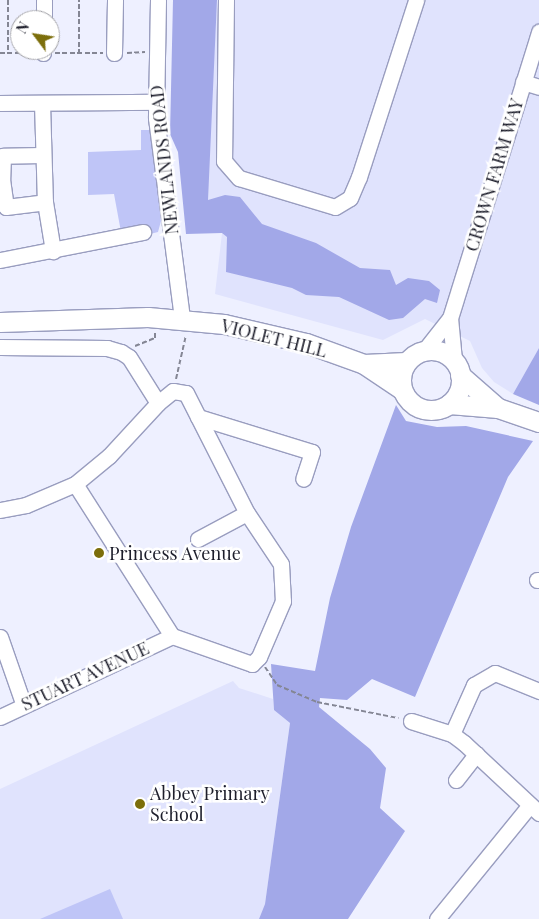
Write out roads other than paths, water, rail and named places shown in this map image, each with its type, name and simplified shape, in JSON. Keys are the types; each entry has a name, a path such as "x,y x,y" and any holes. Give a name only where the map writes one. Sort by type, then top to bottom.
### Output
{"main road":[{"name":"VIOLET HILL","path":"0,322 156,317 224,324 306,343 364,364 401,389"},
{"path":"498,408 440,351 424,351 406,362 401,375 401,389 410,403 425,410 449,404 498,408 539,422"},
{"name":"VIOLET HILL","path":"364,364 406,362"},
{"path":"449,404 459,392 457,368"}],"street":[{"path":"114,53 115,0"},
{"name":"NEWLANDS ROAD","path":"158,0 155,52 156,102 185,320"},
{"path":"226,0 224,161 239,178 335,207 350,198 359,177 416,0"},
{"name":"CROWN FARM WAY","path":"424,351 450,318 539,32"},
{"path":"523,82 539,87"},
{"path":"0,103 156,102"},
{"path":"42,103 42,155 45,202 53,251"},
{"path":"42,155 3,156 2,179 6,207 45,202"},
{"path":"0,260 143,232"},
{"name":"CROWN FARM WAY","path":"450,318 457,368"},
{"path":"0,347 107,348 121,352 129,357 158,403"},
{"path":"0,510 26,504 75,484 109,456 158,403 173,391 186,393 247,513 281,564 284,579 283,601 259,657 252,664 172,636 75,484"},
{"path":"198,418 312,452 303,480"},
{"path":"198,539 247,513"},
{"path":"0,636 24,704"},
{"name":"STUART AVENUE","path":"0,717 24,704 172,636"},
{"path":"452,734 474,685 495,673 539,691"},
{"path":"411,721 452,734 535,809 437,919"},
{"path":"456,780 476,754"}],"place":[{"name":"Princess Avenue","path":"99,553"},
{"name":"Abbey Primary School","path":"140,804"}]}
